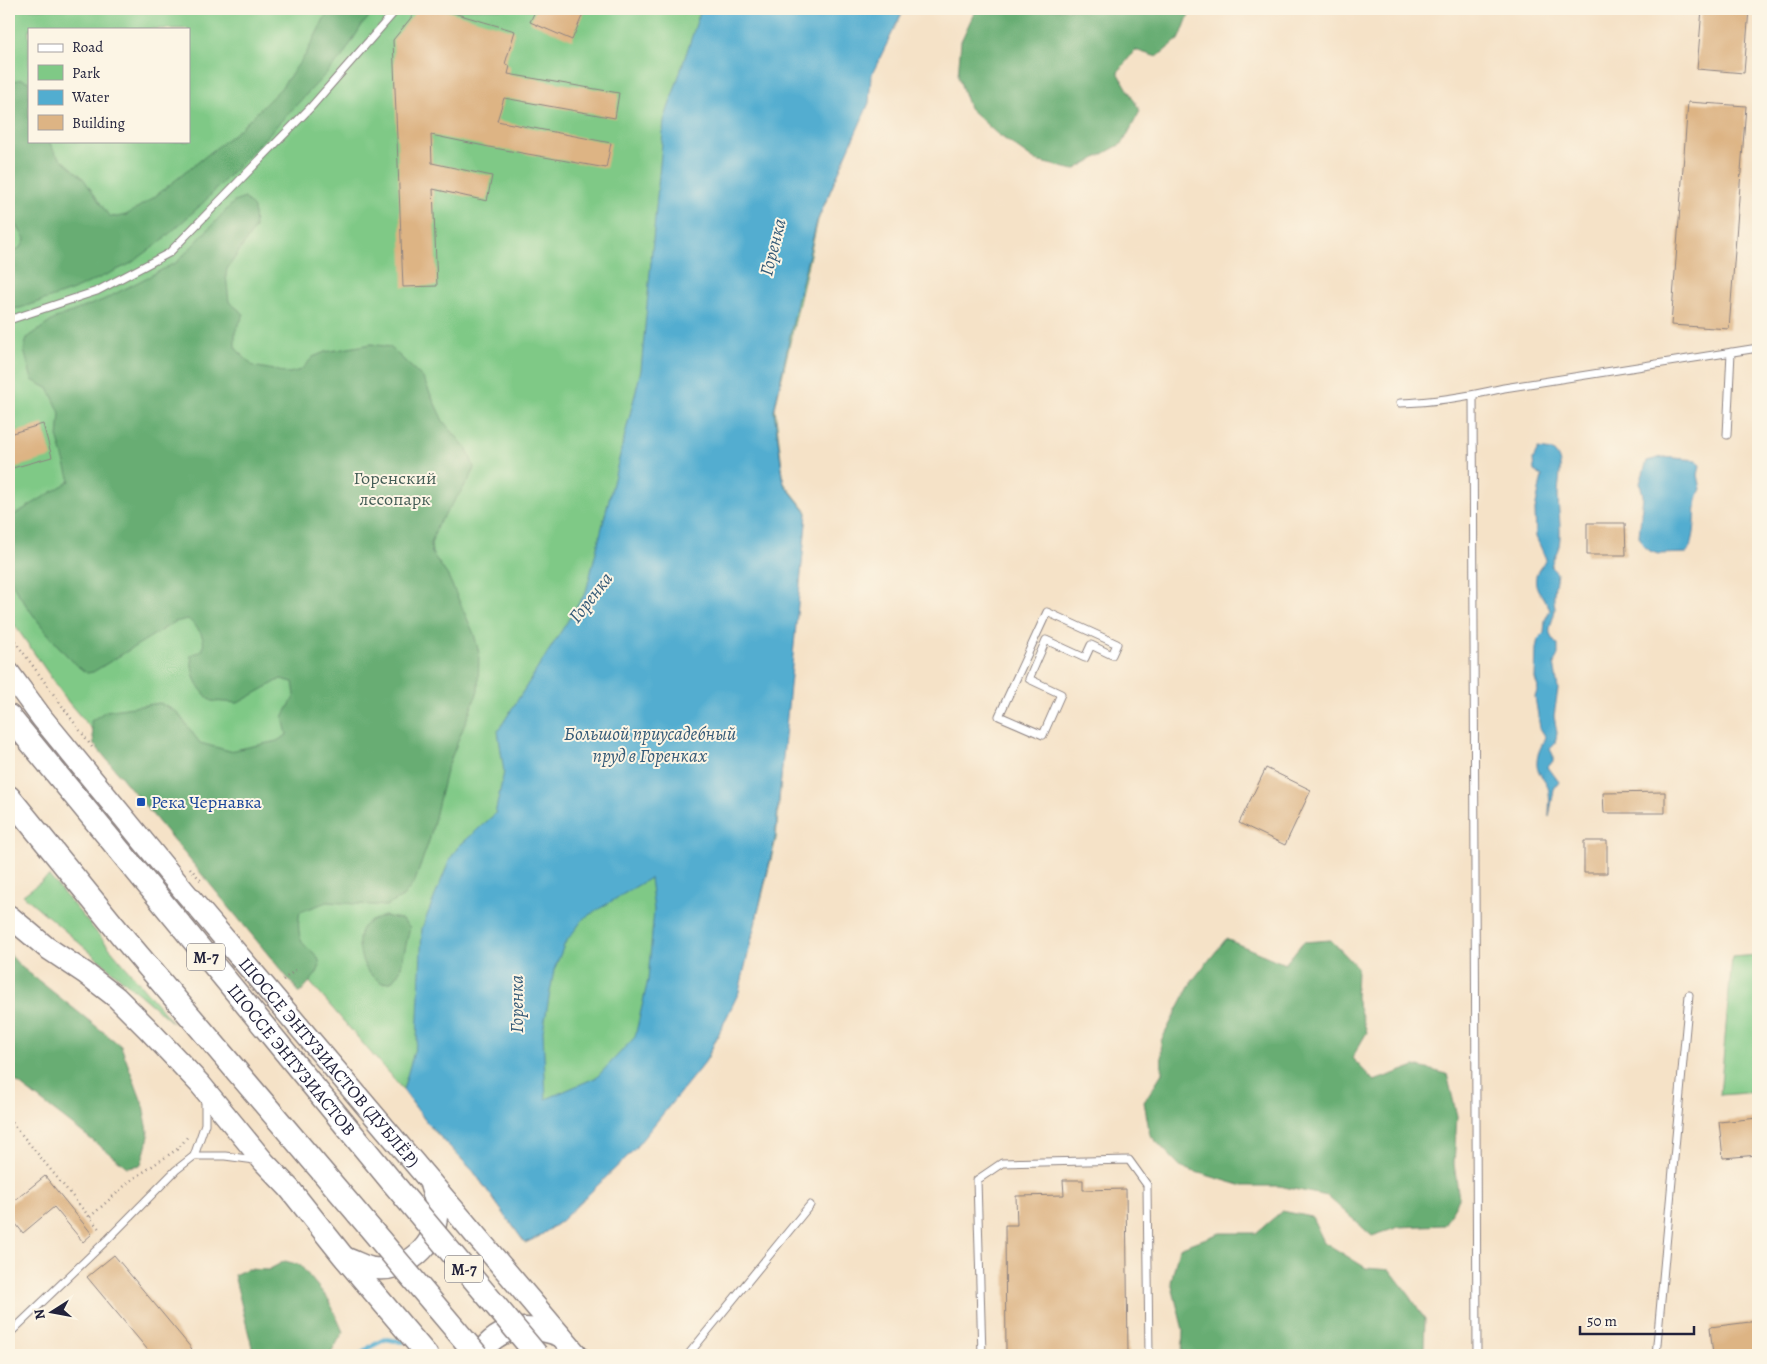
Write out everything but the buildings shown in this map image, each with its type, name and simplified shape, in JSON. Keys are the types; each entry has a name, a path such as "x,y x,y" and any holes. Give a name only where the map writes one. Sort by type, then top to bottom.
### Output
{"highway":[{"name":"ШОССЕ ЭНТУЗИАСТОВ","path":"9,716 392,1182 537,1355"},
{"name":"М-7","path":"9,797 122,936 478,1355"}],"main road":[{"name":"ШОССЕ ЭНТУЗИАСТОВ (ДУБЛЁР)","path":"9,673 42,718 184,891 577,1355"},
{"path":"9,916 46,947 85,973 116,997 148,1028 200,1084 264,1162 289,1188 343,1256 425,1353"},
{"path":"343,1256 362,1265 381,1268 400,1265 417,1255 429,1240 436,1222 436,1202 430,1182"},
{"path":"478,1355 498,1336 516,1329 535,1328 561,1336"}],"lane":[{"path":"9,320 97,292 169,253 311,107 397,9"},
{"path":"1400,403 1473,396 1504,388 1758,348"},
{"path":"1727,435 1731,352"},
{"path":"1473,396 1477,1355"},
{"path":"1047,612 1117,644 1112,655 1091,645 1085,658 1046,640 1028,679 1061,694 1042,735 999,716 1047,612"},
{"path":"1656,1355 1689,995"},
{"path":"9,1334 108,1239 176,1170 194,1156 205,1124 206,1104 200,1084"},
{"path":"194,1156 225,1156 264,1162"},
{"path":"982,1355 977,1180 1002,1163 1129,1160 1148,1185 1150,1355"},
{"path":"688,1355 810,1205"}],"path":[{"path":"9,633 96,753"},
{"path":"189,866 208,889"},
{"path":"288,986 283,980 298,968"},
{"path":"9,1119 108,1239"},
{"path":"90,1217 130,1181 179,1148 192,1131"}],"green space":[{"name":"Горенский лесопарк","path":"9,9 904,9 870,77 869,101 818,220 775,408 784,483 807,512 776,839 739,990 707,1059 631,1150 561,1221 538,1237 525,1243 474,1172 428,1124 403,1090 69,703 9,617"},
{"path":"329,9 376,9 362,25 342,57 201,205 159,243 130,264 71,291 20,308 11,309 9,307 9,255 22,246 25,239 13,218 9,215 9,82 22,79 28,82 28,142 50,142 55,153 83,178 109,216 117,217 126,215 153,198 240,129 281,88 306,54"},
{"path":"978,9 1191,9 1180,38 1157,57 1135,50 1118,72 1140,111 1123,143 1074,170 1036,161 996,133 969,108 958,76 961,41 975,11"},
{"path":"245,198 254,208 255,228 227,269 226,275 229,302 244,314 235,332 235,347 239,352 253,366 289,373 301,370 313,357 325,352 372,344 390,347 423,378 443,421 467,449 474,467 471,477 437,526 431,544 432,553 448,576 474,634 479,653 478,691 446,771 430,838 415,881 403,897 386,906 327,902 300,912 299,933 301,940 318,958 319,968 300,993 94,744 91,721 106,711 160,703 177,712 200,743 230,751 277,741 287,735 283,717 295,695 293,682 281,679 238,703 211,701 195,680 191,655 202,651 203,641 198,629 188,619 175,622 93,672 87,673 78,667 44,628 21,598 8,571 9,518 70,481 58,439 60,413 49,389 32,380 24,350 27,338 56,318 103,300 177,262 234,202"},
{"path":"49,876 173,1023 23,895"},
{"path":"384,916 401,919 410,927 400,971 391,982 382,983 367,970 362,960 359,937 365,925"},
{"path":"1226,939 1285,964 1303,942 1331,940 1357,967 1356,998 1367,1032 1352,1058 1374,1081 1415,1066 1447,1074 1457,1116 1454,1164 1459,1199 1444,1225 1399,1227 1372,1236 1327,1196 1279,1186 1243,1186 1182,1168 1150,1135 1144,1102 1162,1073 1161,1041 1192,981"},
{"path":"9,953 19,965 121,1046 143,1105 149,1136 141,1165 127,1167 9,1076"},
{"path":"1758,955 1758,1092 1720,1095 1732,957"},
{"path":"1282,1211 1312,1217 1324,1242 1366,1268 1390,1270 1425,1319 1424,1348 1414,1355 1182,1355 1183,1330 1171,1282 1179,1248 1220,1233 1256,1233"},
{"path":"285,1261 300,1265 329,1300 343,1332 330,1355 254,1355 234,1275 247,1269 268,1270"}],"water":[{"name":"Большой приусадебный пруд в Горенках","path":"701,9 904,9 871,76 869,103 817,221 797,302 774,411 784,484 807,513 775,839 739,992 705,1062 632,1152 561,1221 538,1237 525,1243 474,1172 428,1124 403,1090 417,1041 422,928 450,859 458,847 495,814 504,772 498,731 586,592 641,370 664,121","holes":["650,878 654,910 648,980 635,1037 597,1077 546,1099 543,1031 554,970 565,943 584,918"]},
{"path":"1538,449 1553,451 1557,455 1560,464 1558,495 1560,539 1551,567 1557,573 1554,598 1555,608 1550,627 1551,636 1558,645 1558,655 1554,663 1558,689 1554,716 1557,733 1555,744 1550,749 1553,761 1548,767 1559,782 1554,789 1549,817 1548,789 1537,765 1537,758 1545,736 1540,728 1535,697 1538,688 1535,678 1536,648 1538,639 1544,633 1545,620 1550,610 1539,593 1536,583 1537,573 1546,559 1536,537 1535,510 1542,476 1534,471 1533,459"},
{"path":"1662,457 1697,460 1700,466 1698,475 1701,489 1696,503 1695,528 1687,553 1658,554 1650,551 1643,545 1639,536 1643,495 1640,483 1647,461"}],"waterway":[{"name":"Горенка","path":"360,1355 370,1347 386,1339 403,1342"}],"place":[{"name":"Река Чернавка","path":"141,802"}]}
